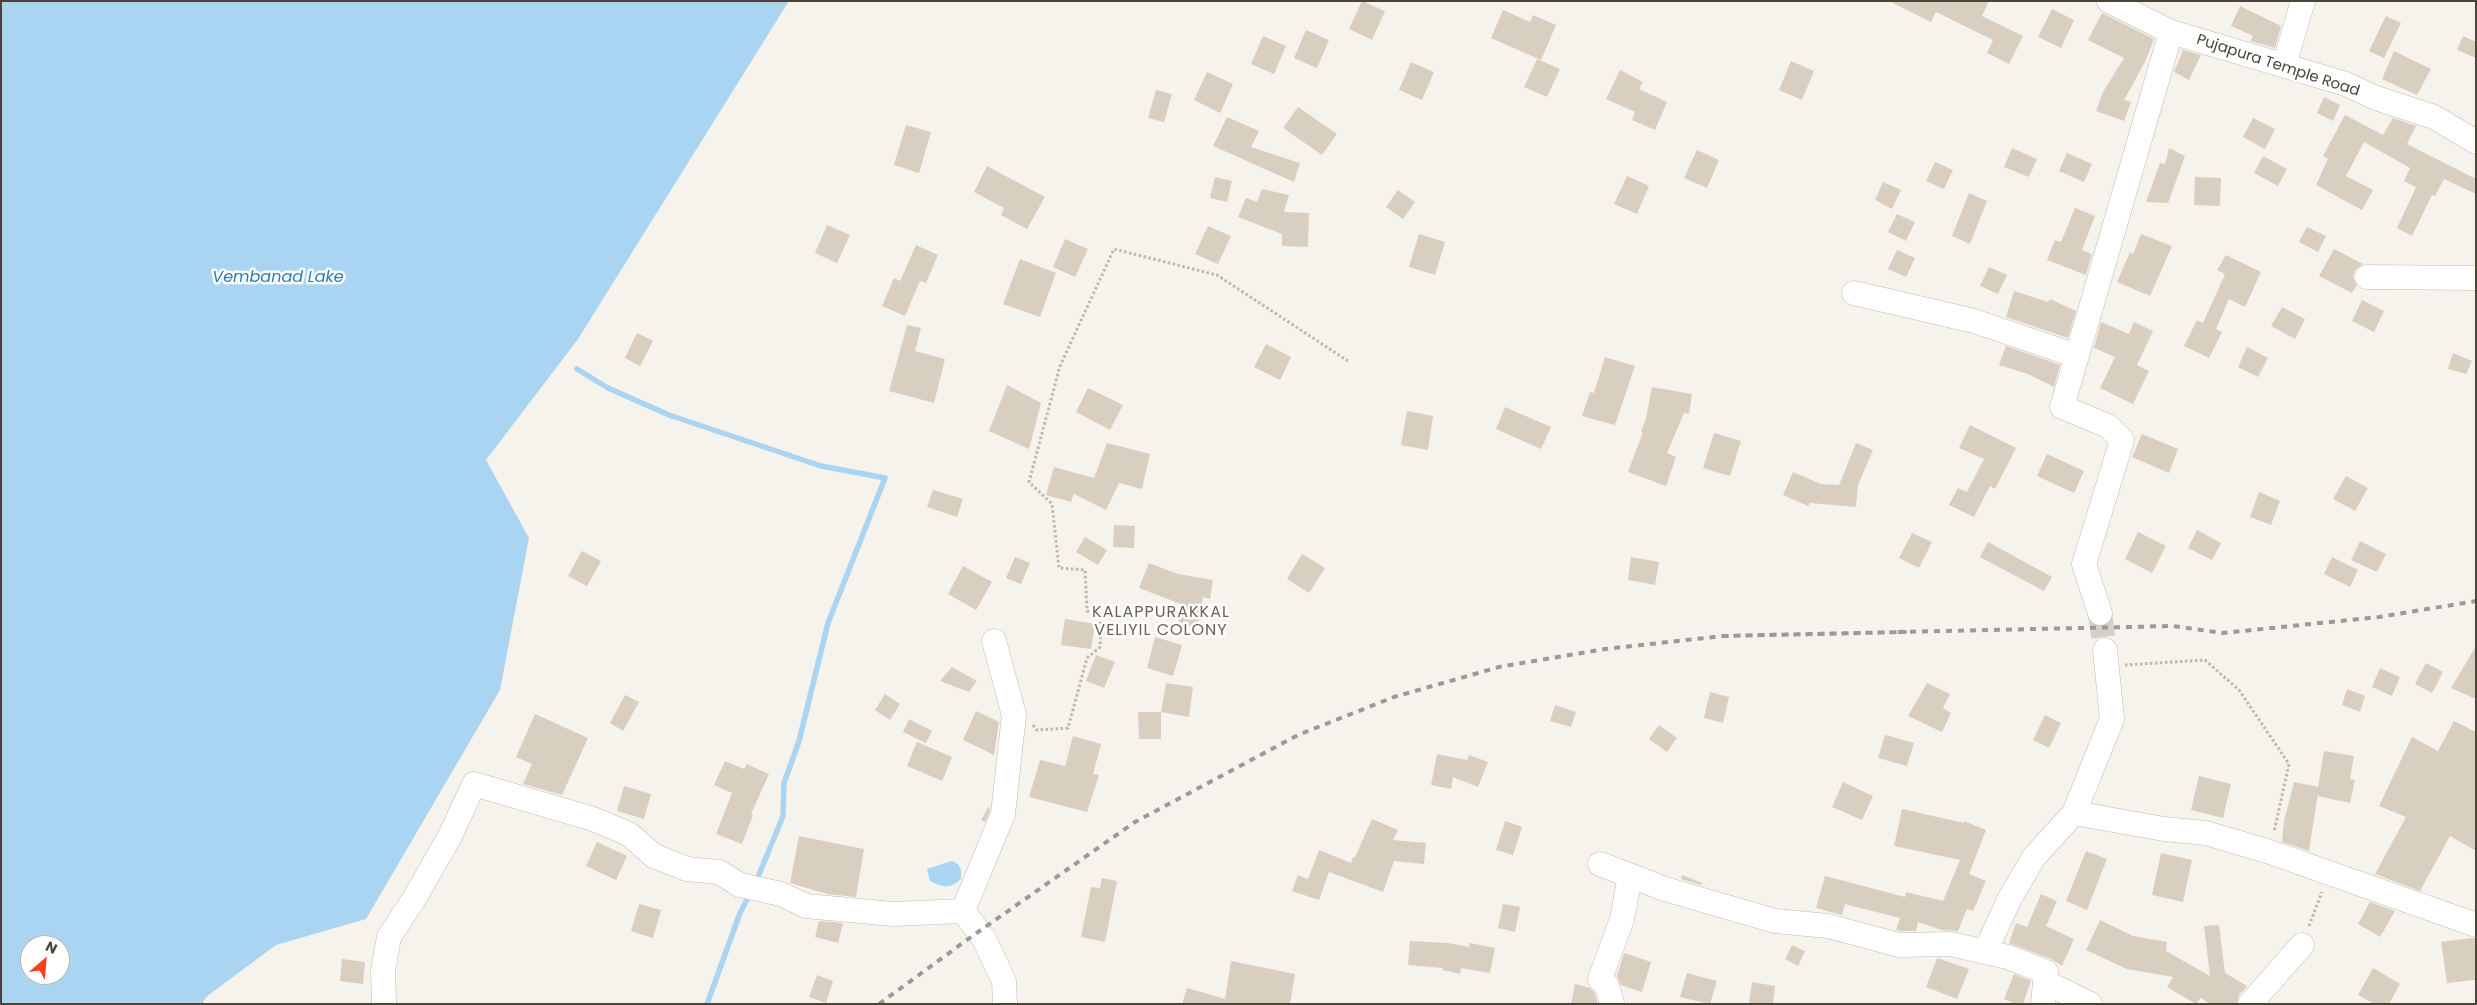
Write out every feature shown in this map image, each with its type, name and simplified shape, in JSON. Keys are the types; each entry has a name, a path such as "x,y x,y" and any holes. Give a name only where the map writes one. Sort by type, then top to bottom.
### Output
{"street":[{"name":"Pujapura Temple Road","path":"2109,1 2171,32 2346,84 2376,98 2434,117 2476,142"},
{"path":"2284,65 2303,1"},
{"path":"2100,613 2084,564 2122,440 2108,426 2062,407 2171,32"},
{"path":"2367,277 2476,278"},
{"path":"1854,293 1974,321 2077,356"},
{"path":"963,911 1004,814 1014,715 994,641"},
{"path":"1985,952 2010,898 2034,857 2074,813 2112,719 2106,658"},
{"path":"384,1004 383,970 389,937 414,899 450,836 474,784 593,819 628,834 654,856 687,868 719,872 753,888 781,894 806,906 893,914 963,911"},
{"path":"2074,813 2164,829 2206,834 2270,852 2476,925"},
{"path":"1600,864 1665,889 1775,920 1828,926 1899,945 1950,944 2008,957 2046,972 2044,993 2090,1004"},
{"path":"1613,1004 1607,986 1600,980 1622,918 1630,876"},
{"path":"963,911 984,939 1004,981 1005,1004"},
{"path":"2250,1004 2302,945"}],"path":[{"path":"1031,722 1037,730 1068,728 1088,658 1100,647 1100,617 1087,612 1086,570 1059,568 1052,504 1029,482 1060,366 1114,249 1217,275 1348,361"},
{"path":"2106,658 2204,660 2239,690 2289,764 2270,852"},
{"path":"2302,945 2329,872"}],"water":[{"name":"Vembanad Lake","path":"1,1 789,1 578,339 486,460 529,538 500,690 366,919 276,945 206,997 202,1004 1,1004"},
{"path":"952,861 960,868 961,879 950,886 939,885 930,881 927,869"}],"building":[{"path":"1362,1 1385,11 1372,40 1349,29"},
{"path":"1889,1 1989,1 1982,16 2023,36 2009,64 1987,53 1993,40 1936,12 1931,22"},
{"path":"2240,6 2281,26 2275,48 2250,41 2253,36 2231,26"},
{"path":"2052,9 2074,20 2061,48 2038,37"},
{"path":"1503,10 1530,22 1533,15 1556,25 1541,60 1491,38"},
{"path":"2102,13 2154,39 2145,62 2124,100 2131,102 2124,121 2096,111 2103,92 2124,58 2088,40"},
{"path":"2386,16 2401,23 2384,58 2369,51"},
{"path":"1306,30 1329,40 1317,68 1294,58"},
{"path":"1263,36 1286,46 1274,74 1251,64"},
{"path":"2463,36 2476,42 2476,58 2457,50"},
{"path":"2183,50 2201,55 2189,80 2174,72"},
{"path":"2394,51 2431,69 2417,95 2382,79"},
{"path":"1537,59 1560,69 1547,97 1524,87"},
{"path":"1791,61 1814,71 1802,100 1779,90"},
{"path":"1411,62 1434,72 1422,100 1399,90"},
{"path":"1620,70 1643,82 1639,89 1667,102 1655,130 1632,120 1635,112 1606,99"},
{"path":"1207,72 1233,84 1220,113 1194,100"},
{"path":"1156,90 1172,94 1164,122 1148,118"},
{"path":"2324,97 2340,105 2333,121 2317,113"},
{"path":"1298,107 1337,134 1322,155 1283,128"},
{"path":"2345,115 2383,135 2393,118 2416,126 2407,144 2476,179 2476,194 2444,179 2435,196 2432,195 2412,236 2397,228 2416,187 2404,181 2410,168 2364,142 2346,176 2373,190 2362,210 2316,185 2328,159 2323,156"},
{"path":"1227,117 1259,131 1251,147 1300,163 1294,182 1213,146"},
{"path":"2253,118 2275,129 2265,149 2243,137"},
{"path":"906,125 931,132 919,173 894,165"},
{"path":"2012,148 2037,159 2029,177 2004,167"},
{"path":"2169,148 2185,156 2168,203 2146,202 2160,163 2165,164"},
{"path":"1697,150 1719,160 1707,188 1684,178"},
{"path":"2067,153 2092,164 2084,182 2059,171"},
{"path":"2263,156 2287,169 2278,186 2254,173"},
{"path":"1935,162 1953,170 1944,189 1926,181"},
{"path":"987,166 1045,197 1027,229 1001,215 1004,208 974,192"},
{"path":"1627,176 1649,186 1637,214 1614,204"},
{"path":"1215,177 1232,181 1227,202 1210,198"},
{"path":"2195,177 2221,178 2220,206 2194,205"},
{"path":"1883,182 1901,190 1892,209 1875,200"},
{"path":"1262,189 1289,195 1284,212 1309,213 1308,247 1282,246 1282,234 1238,217 1246,198 1257,202"},
{"path":"1398,190 1415,202 1403,219 1386,207"},
{"path":"1969,193 1987,201 1970,244 1952,236"},
{"path":"2075,208 2095,216 2082,250 2092,254 2086,275 2047,260 2055,240 2061,242"},
{"path":"1897,214 1915,222 1906,241 1888,232"},
{"path":"827,225 850,235 837,263 815,253"},
{"path":"1208,226 1231,236 1218,264 1195,254"},
{"path":"2307,227 2326,236 2318,252 2299,242"},
{"path":"1419,234 1445,242 1435,275 1409,267"},
{"path":"2141,234 2172,246 2150,296 2117,282 2130,252 2133,254"},
{"path":"1065,239 1088,249 1075,277 1053,267"},
{"path":"916,245 938,255 926,283 920,281 905,316 882,306 894,278 900,281"},
{"path":"2334,249 2363,264 2355,270 2353,277 2357,285 2352,293 2319,276"},
{"path":"1897,250 1915,258 1906,277 1888,269"},
{"path":"2226,255 2261,272 2245,307 2229,299 2216,329 2222,332 2209,358 2184,346 2197,320 2203,323 2225,274 2217,270"},
{"path":"1020,259 1056,273 1040,317 1003,304"},
{"path":"1989,267 2007,275 1998,294 1980,286"},
{"path":"2014,291 2048,302 2050,299 2076,311 2068,338 2006,317"},
{"path":"2362,300 2384,311 2374,332 2352,321"},
{"path":"2282,307 2305,319 2295,339 2271,326"},
{"path":"2101,322 2129,334 2134,322 2153,331 2137,365 2149,371 2133,404 2100,388 2115,357 2094,348"},
{"path":"907,325 921,328 915,351 945,359 934,403 889,391"},
{"path":"637,333 653,341 640,366 625,358"},
{"path":"1266,344 1291,357 1280,380 1254,367"},
{"path":"2006,346 2060,365 2054,387 2028,374 1999,365"},
{"path":"2247,347 2268,358 2258,377 2238,367"},
{"path":"2453,353 2472,361 2466,374 2448,369"},
{"path":"1605,357 1635,366 1615,425 1582,416 1590,392 1594,393"},
{"path":"1007,385 1041,403 1029,449 989,431"},
{"path":"1652,387 1692,394 1689,414 1684,413 1667,453 1676,457 1666,486 1628,472 1643,432 1641,432 1646,418"},
{"path":"1088,388 1123,405 1110,430 1076,412"},
{"path":"1505,407 1551,427 1541,449 1496,429"},
{"path":"1407,411 1433,416 1428,450 1401,445"},
{"path":"1970,425 2016,448 1995,489 1990,486 1974,517 1949,505 1958,488 1967,492 1984,459 1959,448"},
{"path":"1714,433 1741,441 1730,476 1703,468"},
{"path":"2142,434 2178,449 2169,473 2132,457"},
{"path":"1107,443 1150,454 1142,489 1119,483 1106,510 1074,494 1071,502 1046,495 1054,467 1094,478"},
{"path":"1856,443 1873,450 1858,485 1856,507 1810,503 1808,506 1783,495 1793,472 1821,484 1839,485"},
{"path":"2047,454 2084,471 2074,493 2037,476"},
{"path":"2346,476 2368,488 2355,511 2333,499"},
{"path":"933,490 963,499 957,517 927,507"},
{"path":"2259,492 2280,501 2271,525 2250,517"},
{"path":"1114,525 1135,526 1134,548 1113,547"},
{"path":"2197,530 2221,543 2212,560 2188,548"},
{"path":"2138,532 2166,546 2152,573 2125,559"},
{"path":"1912,533 1932,542 1919,568 1899,558"},
{"path":"1085,537 1107,550 1098,565 1076,552"},
{"path":"2360,541 2386,554 2377,572 2351,560"},
{"path":"1988,542 2052,577 2044,591 1980,557"},
{"path":"582,551 601,561 587,586 568,576"},
{"path":"1302,554 1325,568 1309,593 1287,579"},
{"path":"1015,557 1030,563 1021,584 1006,578"},
{"path":"1631,557 1659,562 1655,585 1628,580"},
{"path":"2332,557 2358,570 2350,587 2324,574"},
{"path":"1149,563 1178,574 1213,580 1210,599 1203,597 1198,627 1178,624 1181,604 1139,588"},
{"path":"963,566 992,582 976,610 948,594"},
{"path":"1065,619 1095,624 1091,649 1061,645"},
{"path":"1155,637 1182,645 1173,676 1147,668"},
{"path":"2476,646 2476,699 2451,688"},
{"path":"1096,655 1115,662 1104,688 1086,681"},
{"path":"2426,663 2443,672 2432,693 2415,684"},
{"path":"952,667 977,681 969,692 940,681"},
{"path":"2380,668 2400,677 2392,696 2372,687"},
{"path":"1166,683 1193,687 1189,717 1161,712"},
{"path":"1927,683 1950,694 1943,708 1951,713 1942,732 1908,716"},
{"path":"2347,689 2365,696 2360,712 2342,705"},
{"path":"1710,692 1729,697 1723,723 1704,718"},
{"path":"885,694 900,704 890,720 875,710"},
{"path":"625,695 639,702 623,731 610,723"},
{"path":"1555,705 1576,712 1571,727 1550,721"},
{"path":"976,711 999,722 994,755 963,740"},
{"path":"1138,712 1161,712 1161,739 1139,739"},
{"path":"535,714 588,738 562,795 523,784 532,764 516,757"},
{"path":"2045,715 2061,723 2049,748 2033,740"},
{"path":"909,719 932,731 926,743 903,732"},
{"path":"2454,721 2476,732 2476,851 2450,836 2420,891 2375,874 2406,817 2379,806 2412,737 2438,751"},
{"path":"1659,725 1677,738 1667,752 1649,739"},
{"path":"1885,735 1914,743 1907,766 1878,758"},
{"path":"1073,736 1101,744 1093,774 1099,775 1087,812 1029,797 1040,760 1065,766"},
{"path":"917,742 952,757 942,781 907,766"},
{"path":"2324,751 2354,756 2350,779 2355,780 2350,803 2318,796 2309,851 2282,842 2284,821 2294,782 2318,787"},
{"path":"1437,754 1467,760 1469,755 1488,762 1478,787 1453,777 1451,789 1431,785"},
{"path":"725,761 744,769 747,764 769,774 751,814 753,815 742,844 716,834 732,793 714,785"},
{"path":"2199,776 2231,784 2223,818 2191,810"},
{"path":"1843,782 1873,796 1862,820 1832,807"},
{"path":"624,786 651,794 644,819 617,811"},
{"path":"989,806 990,811 985,822 981,820"},
{"path":"1902,809 1964,823 1964,821 1986,830 1969,874 1986,881 1973,911 1967,909 1958,931 1941,930 1918,922 1916,931 1901,931 1896,930 1900,918 1845,904 1842,915 1816,908 1825,876 1905,897 1906,892 1943,901 1960,860 1894,846"},
{"path":"1372,819 1398,830 1393,840 1426,843 1424,864 1394,861 1383,892 1329,872 1319,900 1292,891 1298,875 1308,879 1319,850 1351,863"},
{"path":"1505,821 1522,827 1513,855 1496,850"},
{"path":"799,836 864,849 856,897 827,894 790,883"},
{"path":"597,842 627,856 616,880 586,866"},
{"path":"2086,851 2107,859 2087,910 2066,901"},
{"path":"2161,853 2192,860 2183,902 2152,895"},
{"path":"1682,875 1702,883 1701,885 1681,879"},
{"path":"1102,878 1117,881 1105,942 1081,937 1091,887 1100,888"},
{"path":"2041,894 2057,901 2046,926 2074,939 2062,966 2051,959 2009,943 2016,923 2027,927"},
{"path":"2370,902 2395,911 2380,937 2358,924"},
{"path":"639,904 661,910 653,938 631,931"},
{"path":"1503,904 1520,907 1515,932 1498,928"},
{"path":"2100,920 2133,936 2167,942 2166,951 2210,976 2204,926 2219,925 2225,973 2247,986 2239,995 2237,1004 2210,1004 2201,998 2196,1004 2167,987 2173,977 2127,969 2086,950"},
{"path":"819,921 843,923 838,943 815,937"},
{"path":"2476,938 2476,980 2447,983 2441,942"},
{"path":"1410,941 1448,943 1469,947 1470,943 1495,948 1490,973 1461,968 1460,974 1443,970 1443,968 1408,965"},
{"path":"1792,945 1805,951 1798,966 1785,959"},
{"path":"1624,953 1651,962 1642,992 1621,985 1617,976"},
{"path":"1937,958 1969,969 1957,999 1926,987"},
{"path":"342,959 365,962 363,984 340,981"},
{"path":"1231,961 1295,974 1290,1004 1182,1004 1187,988 1225,999"},
{"path":"2373,968 2400,984 2389,1004 2374,1004 2358,995"},
{"path":"1687,973 1717,981 1710,1004 1680,997"},
{"path":"2014,974 2031,981 2023,1004 2016,1004 2004,999"},
{"path":"817,975 833,981 826,1003 809,997"},
{"path":"1752,982 1775,986 1773,1004 1749,1004"},
{"path":"1575,984 1590,988 1595,993 1598,1004 1571,1004"}],"waterway":[{"path":"577,369 608,388 669,415 821,466 885,478 828,623 799,741 784,783 783,816 756,882"},
{"path":"707,1004 740,913 751,892"}],"tunnel":[{"path":"2100,613 2105,650"}],"railway":[{"path":"1898,632 2173,626 2223,633 2379,617 2476,601"},
{"path":"879,1004 1135,822 1298,735 1394,697 1499,667 1605,649 1723,636 1905,632 1723,636"}],"district":[{"name":"KALAPPURAKKAL VELIYIL COLONY","path":"1161,622"}]}
